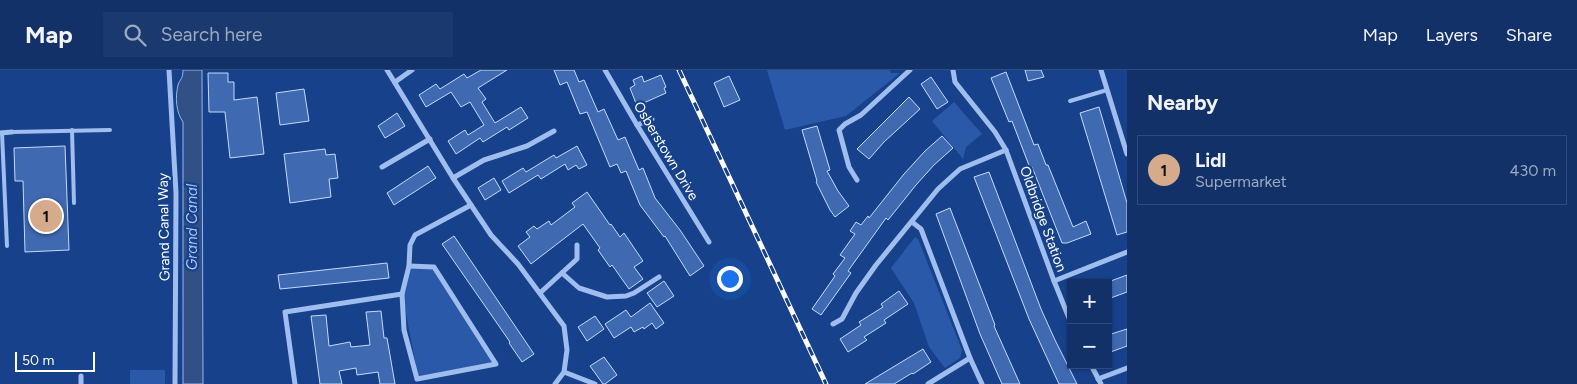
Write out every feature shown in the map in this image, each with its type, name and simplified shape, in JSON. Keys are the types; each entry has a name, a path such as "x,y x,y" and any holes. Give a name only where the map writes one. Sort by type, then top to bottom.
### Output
{"street":[{"name":"Grand Canal Way","path":"169,70 176,193 175,384"},
{"path":"388,70 453,178 491,235 540,293 564,326 567,350 564,372 555,384"},
{"path":"395,82 412,70"},
{"name":"Osberstown Drive","path":"605,70 637,126 709,242"},
{"path":"856,180 849,166 839,130 861,114 910,70"},
{"name":"Oldbridge Station","path":"954,70 955,82 995,132 1006,150 1067,313"},
{"path":"1101,70 1127,154"},
{"path":"637,126 652,118"},
{"path":"453,178 484,160 526,146 554,131"},
{"path":"1,133 12,132"},
{"path":"382,167 430,139"},
{"path":"833,324 842,319 856,293 876,265 938,189 960,169 1006,150"},
{"path":"409,266 434,267 496,364 417,379 404,330 402,294 409,266 410,245 415,235 471,205"},
{"path":"912,222 921,229 970,358 982,384"},
{"path":"540,293 577,259 577,245"},
{"path":"1054,281 1127,252"},
{"path":"562,273 579,288 616,298 634,293 659,277"},
{"path":"295,384 285,312 402,294"},
{"path":"928,384 970,358"},
{"path":"1093,369 1100,381 1127,368"},
{"path":"564,372 595,384"},
{"path":"80,376 81,384"}],"lane":[{"path":"1070,101 1107,90"},
{"path":"72,130 74,203"},
{"path":"12,132 110,130"},
{"path":"1,133 6,246"}],"shaded area":[{"path":"767,70 890,70 891,73 900,73 846,116 785,130"},
{"path":"954,102 982,134 966,147 963,159 932,121"},
{"path":"915,237 918,239 962,350 960,358 945,368 929,347 914,303 891,268"},
{"path":"412,265 435,269 493,363 418,376 403,298"},
{"path":"130,370 165,370 165,384 130,384"}],"water":[{"name":"Grand Canal","path":"183,70 202,70 203,384 183,384 183,122 176,100"}],"building":[{"path":"481,70 507,70 478,88 486,99 482,102 495,123 521,107 528,118 509,130 507,127 483,142 480,138 456,154 448,141 465,130 468,135 484,125 470,102 461,107 451,92 426,107 419,95 436,84 440,89 464,74 467,78"},
{"path":"554,70 574,70 579,82 584,80 598,112 604,109 618,140 625,137 639,170 643,168 655,198 680,230 704,266 690,276 665,236 640,205 626,171 621,173 617,164 610,167 587,112 580,114 567,82 560,85"},
{"path":"1025,70 1041,70 1044,77 1028,81"},
{"path":"1006,72 1034,145 1038,144 1046,165 1048,165 1073,227 1086,221 1091,234 1062,243 1032,167 1030,168 1012,121 1009,122 991,78"},
{"path":"208,73 228,73 228,82 234,82 234,100 257,97 264,154 230,158 225,112 209,112"},
{"path":"661,75 666,87 664,88 666,93 637,106 630,88 635,85 633,80 642,76 644,82"},
{"path":"729,76 740,100 724,107 714,83"},
{"path":"931,77 948,102 937,109 921,84"},
{"path":"304,89 309,121 280,125 276,93"},
{"path":"909,97 920,109 884,142 869,159 857,149"},
{"path":"1099,107 1127,203 1127,232 1117,235 1080,113"},
{"path":"397,113 405,126 385,138 378,126"},
{"path":"817,126 830,170 827,171 849,206 835,217 816,182 802,130"},
{"path":"942,136 953,148 934,165 888,220 886,218 848,271 851,273 821,315 812,309 845,258 840,255 855,234 850,231 856,222 861,225 868,216 869,218 904,174"},
{"path":"65,146 69,250 25,252 23,181 15,181 14,148"},
{"path":"577,146 587,165 579,169 576,165 568,170 565,164 541,179 538,175 509,193 502,181 523,168 526,172 554,155 556,158"},
{"path":"325,149 326,155 335,154 338,178 329,179 331,197 290,203 284,154"},
{"path":"428,166 436,178 394,205 387,193"},
{"path":"989,172 1041,309 1067,364 1067,369 1070,369 1077,384 1059,384 1029,319 974,177"},
{"path":"494,178 501,190 485,200 478,188"},
{"path":"587,192 610,225 620,237 624,233 643,261 634,267 643,279 629,289 612,265 610,267 598,250 600,248 583,224 531,264 518,246 530,237 526,232 534,226 537,229 549,221 551,225 575,207 572,203"},
{"path":"950,208 994,326 1020,384 1002,384 980,334 936,214"},
{"path":"454,236 534,354 522,362 442,244"},
{"path":"387,263 389,278 280,289 278,275"},
{"path":"1127,275 1127,292 1112,298 1112,281"},
{"path":"664,281 674,296 657,307 647,293"},
{"path":"899,291 908,304 884,320 886,323 864,337 867,340 848,352 840,339 861,325 859,322 883,307 881,304"},
{"path":"650,303 664,323 656,329 652,323 644,329 643,327 634,332 631,327 614,338 605,324 626,310 631,317"},
{"path":"381,311 384,338 387,338 395,384 380,384 378,372 357,375 356,368 339,371 342,384 320,384 311,316 326,315 329,346 350,342 351,347 370,345 366,312"},
{"path":"595,316 604,329 587,341 578,327"},
{"path":"1127,329 1127,346 1112,352 1112,334"},
{"path":"923,349 931,362 913,374 894,384 865,384"},
{"path":"604,357 617,375 603,384 590,366"}],"railway":[{"path":"679,70 826,384"}],"place":[{"name":"Lidl","path":"46,216"}]}
